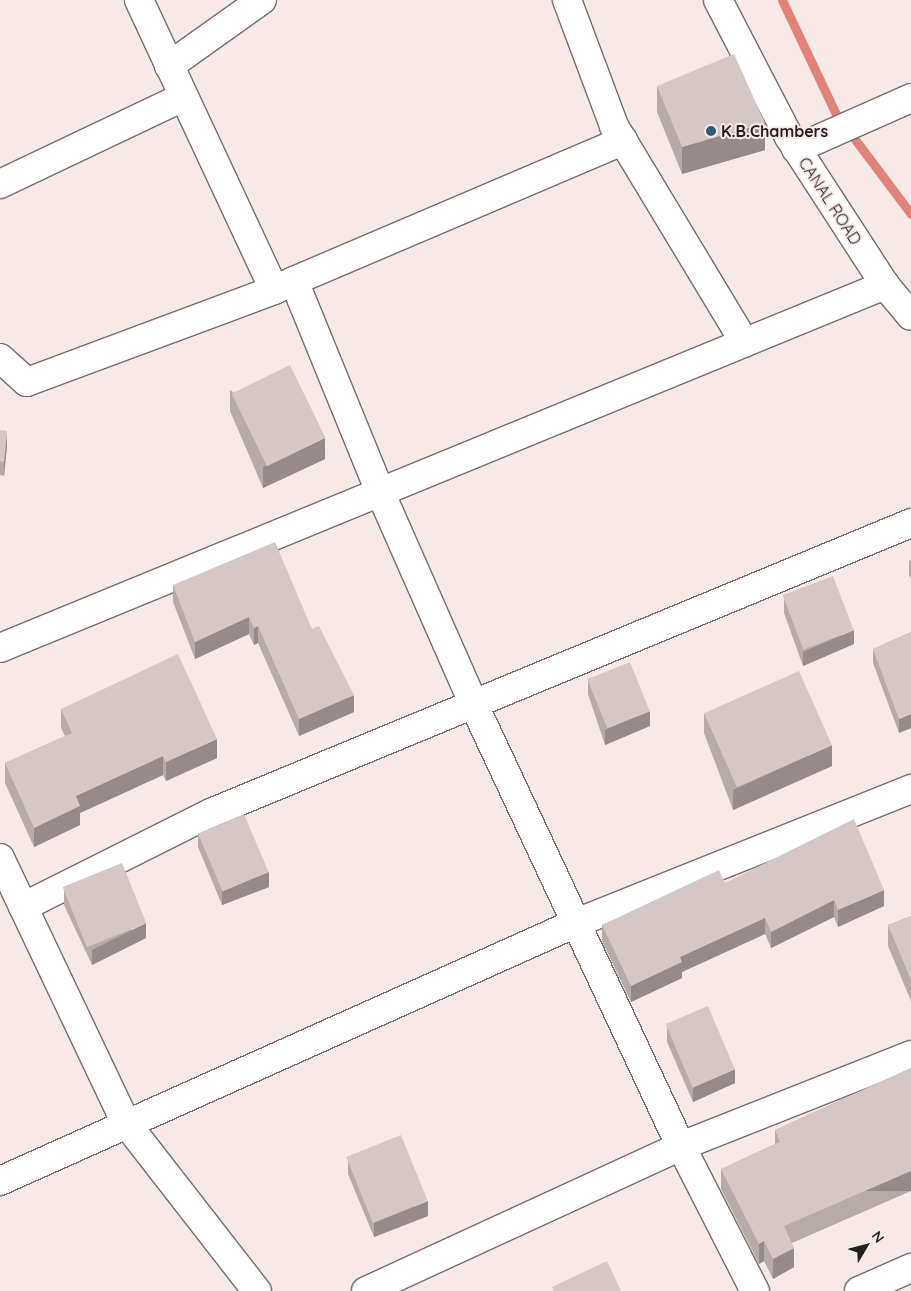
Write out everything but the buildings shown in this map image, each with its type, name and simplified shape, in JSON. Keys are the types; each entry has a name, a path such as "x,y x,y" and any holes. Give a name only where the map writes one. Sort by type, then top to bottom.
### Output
{"street":[{"path":"139,0 184,97 284,285 381,494 474,705 576,923 681,1146 755,1291"},
{"path":"169,66 262,0"},
{"path":"567,0 614,126 745,342"},
{"name":"CANAL ROAD","path":"718,0 796,149 885,285 911,316"},
{"path":"0,184 184,97"},
{"path":"796,149 911,98"},
{"path":"0,358 27,382 284,285 623,141"},
{"path":"0,648 381,494 885,285"},
{"path":"23,907 213,812 911,524"},
{"path":"0,1181 576,923 911,789"},
{"path":"0,858 126,1123 257,1291"},
{"path":"366,1291 681,1146 911,1055"},
{"path":"859,1291 911,1268"}],"waterway":[{"path":"782,0 836,114 911,214"}],"place":[{"name":"K.B.Chambers","path":"711,131"}]}
